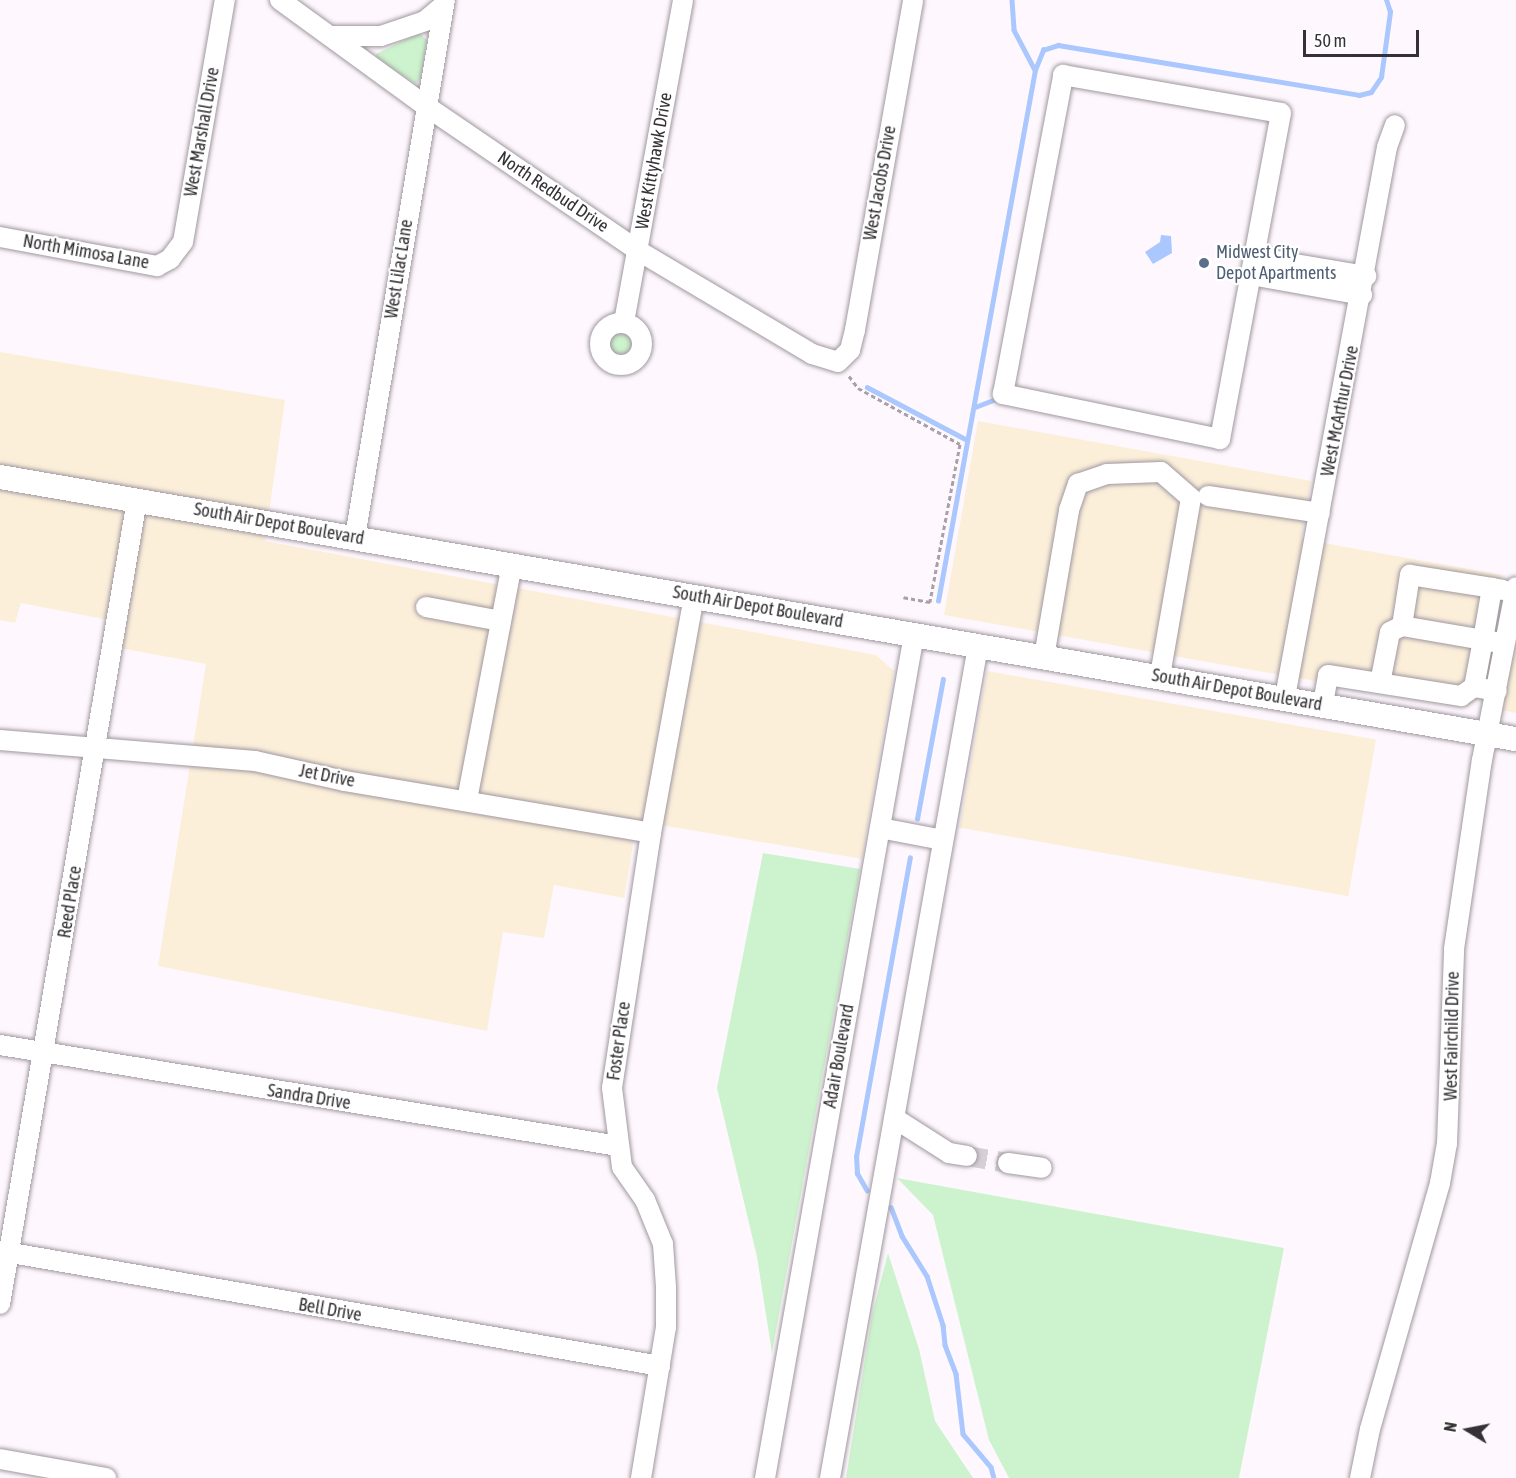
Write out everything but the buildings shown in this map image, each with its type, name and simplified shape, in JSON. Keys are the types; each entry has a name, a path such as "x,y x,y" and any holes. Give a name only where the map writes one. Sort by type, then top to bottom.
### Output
{"main road":[{"name":"South Air Depot Boulevard","path":"0,477 1285,697 1516,739"}],"street":[{"name":"West Marshall Drive","path":"170,260 183,242 225,0"},
{"name":"North Redbud Drive","path":"280,0 426,106 637,250 812,354 838,362"},
{"name":"West Kittyhawk Drive","path":"624,322 683,0"},
{"name":"West Jacobs Drive","path":"838,362 849,350 855,330 913,0"},
{"path":"329,36 381,36 425,21 444,3"},
{"name":"West Lilac Lane","path":"355,537 444,3"},
{"path":"1063,75 1281,113 1252,266 1220,439 1004,394 1063,75"},
{"name":"West McArthur Drive","path":"1285,697 1364,286 1387,147 1395,125"},
{"name":"North Mimosa Lane","path":"0,237 157,266 170,260"},
{"path":"1252,266 1364,286"},
{"path":"1044,657 1069,510 1078,484 1107,474 1161,472 1191,498 1160,676"},
{"path":"1208,495 1320,513"},
{"name":"Reed Place","path":"0,1304 4,1252 45,1054 137,500"},
{"path":"467,800 512,564"},
{"path":"1402,626 1410,575 1516,590"},
{"path":"1323,704 1328,675 1461,696 1474,687 1492,588"},
{"name":"West Fairchild Drive","path":"1360,1478 1370,1429 1446,1154 1452,1084 1454,949 1488,735 1506,644 1513,622 1516,590"},
{"name":"Foster Place","path":"641,1478 666,1327 663,1244 645,1200 622,1167 612,1088 651,833 694,596"},
{"path":"426,607 501,621"},
{"path":"1391,717 1388,684 1390,632 1402,626 1506,644"},
{"name":"Adair Boulevard","path":"765,1478 914,635"},
{"path":"830,1478 978,646"},
{"path":"1474,687 1497,691"},
{"name":"Jet Drive","path":"0,740 94,750 135,749 249,760 345,781 651,833"},
{"path":"880,828 943,840"},
{"name":"Sandra Drive","path":"0,1045 618,1146"},
{"path":"894,1118 949,1153 967,1156"},
{"path":"1008,1163 1042,1168"},
{"name":"Bell Drive","path":"4,1252 660,1366"},
{"path":"0,1459 106,1478"}],"path":[{"path":"838,362 858,388 960,444 930,602 903,597"}],"shaded area":[{"path":"0,352 285,400 265,541 876,655 894,671 862,859 637,821 624,898 554,885 544,938 503,932 487,1031 158,966 206,664 120,648 124,623 21,603 15,623 0,620"},
{"path":"978,421 1311,481 1301,539 1502,575 1482,697 1468,707 1455,706 944,615"},
{"path":"1514,640 1516,640 1516,713 1502,710"},
{"path":"987,671 1376,740 1348,896 959,828"}],"green space":[{"path":"419,33 427,40 421,78 416,84 377,59 376,54"},
{"path":"621,331 630,334 633,343 630,352 621,355 612,352 609,343 612,334"},
{"path":"763,853 860,869 772,1353 757,1257 717,1088"},
{"path":"897,1178 1284,1248 1239,1478 1009,1478 989,1440 933,1215"},
{"path":"888,1253 919,1349 935,1421 973,1478 846,1478 872,1315"}],"water":[{"path":"1161,235 1171,236 1172,253 1153,264 1145,252 1160,242"}],"waterway":[{"path":"1012,0 1014,30 1035,70"},
{"path":"938,601 1035,70 1043,50 1058,45 1359,95 1371,92 1381,77 1390,12 1386,0"},
{"path":"867,387 967,440"},
{"path":"975,407 999,398"},
{"path":"917,819 943,679"},
{"path":"867,1191 857,1174 856,1157 910,858"},
{"path":"891,1207 902,1236 927,1276 943,1325 945,1345 956,1374 963,1434 991,1467 994,1478"}],"tunnel":[{"path":"967,1156 1008,1163"}],"place":[{"name":"Midwest City Depot Apartments","path":"1204,263"}]}
